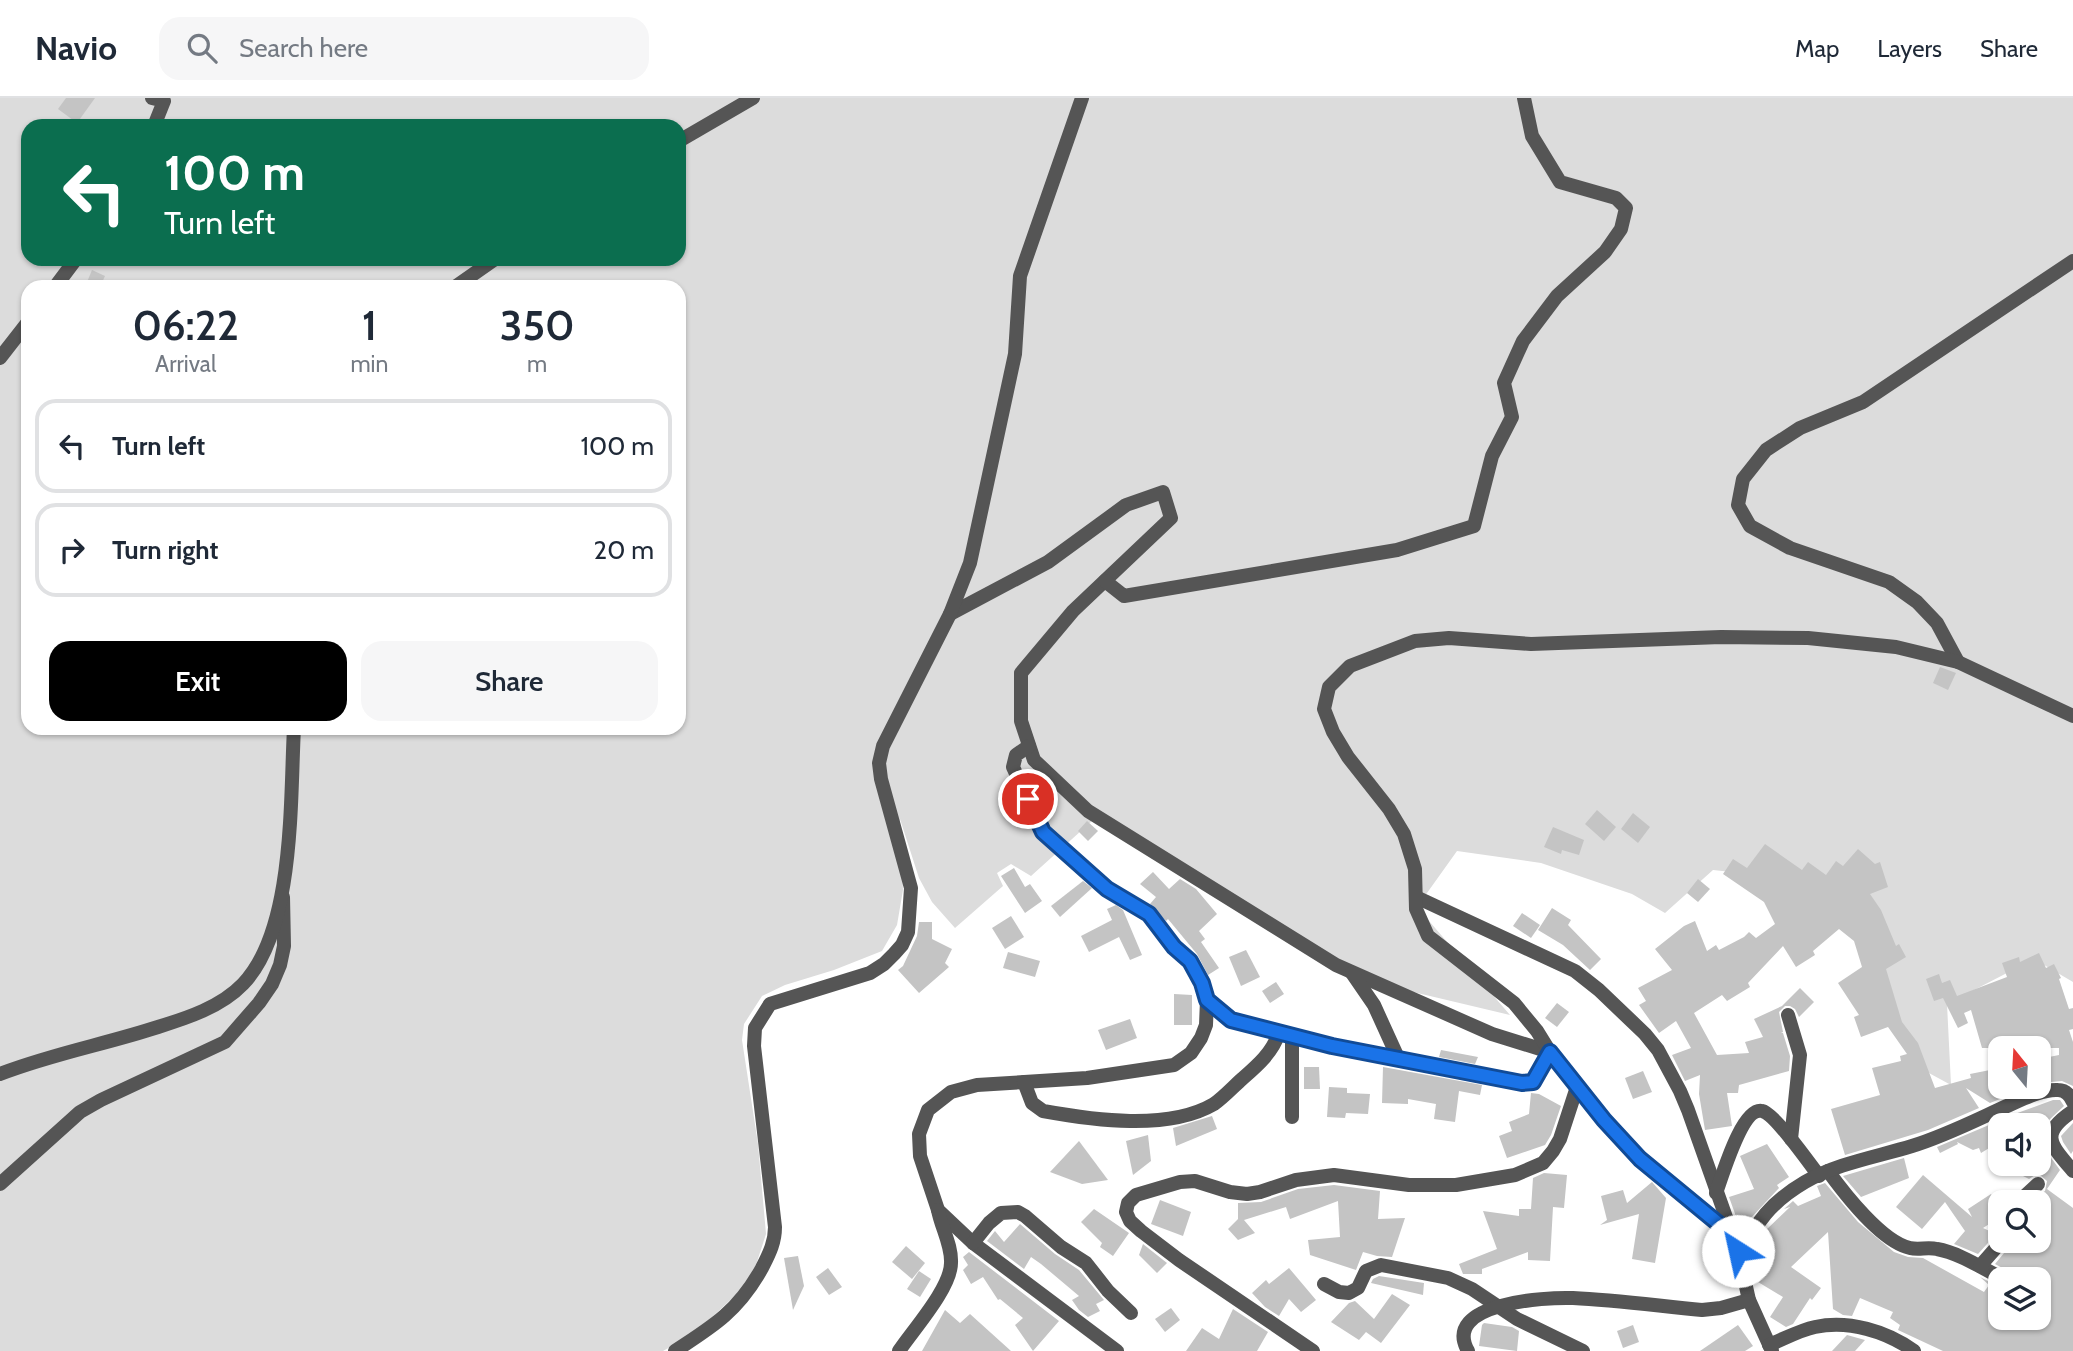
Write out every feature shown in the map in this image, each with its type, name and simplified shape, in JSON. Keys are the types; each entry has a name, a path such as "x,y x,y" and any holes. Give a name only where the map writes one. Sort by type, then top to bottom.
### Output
{"street":[{"path":"152,98 163,101 157,119"},
{"path":"686,137 753,98"},
{"path":"675,1351 732,1311 751,1287 775,1241 754,1046 755,1028 770,1004 870,973 894,954 908,932 911,888 887,806 880,763 883,746 950,614 970,564 1015,354 1020,276 1082,98"},
{"path":"1105,581 1124,596 1396,550 1474,526 1492,456 1511,417 1504,383 1523,341 1557,296 1605,251 1621,229 1626,208 1616,198 1560,182 1532,136 1524,98"},
{"path":"1958,662 1937,623 1917,603 1889,582 1790,548 1750,526 1738,505 1743,479 1766,450 1800,428 1863,402 2073,261"},
{"path":"465,280 485,266"},
{"path":"0,358 21,331"},
{"path":"950,614 1048,562 1126,505 1163,492 1171,518 1073,611 1021,673 1021,721 1034,760 1088,811 1351,972 1492,1034 1550,1052"},
{"path":"1731,1234 1640,1159 1577,1087 1514,1003 1428,936 1416,909 1415,869 1404,834 1333,732 1324,709 1329,687 1350,666 1415,641 1449,638 1531,644 1808,638 1896,647 1958,662 2073,716"},
{"path":"0,1184 80,1112 225,1042 272,984 284,946 283,885 294,735"},
{"path":"899,1351 942,1288 950,1271 949,1250 920,1156 919,1134 928,1110 951,1092 977,1085 1087,1079 1174,1065 1187,1057 1201,1038 1207,1016 1207,1000 1202,983 1190,961 1174,947 1149,914 1107,889 1043,832 1013,767 1016,755 1029,746"},
{"path":"0,1074 58,1054 159,1027 224,999 242,985 260,959 269,940 283,885"},
{"path":"1416,897 1574,971 1618,1006 1645,1034 1670,1071 1684,1101 1739,1257 1749,1300 1770,1348"},
{"path":"1351,972 1374,1005 1399,1060"},
{"path":"1207,1000 1231,1020 1285,1035 1522,1083 1533,1082 1550,1052"},
{"path":"1788,1015 1800,1055 1791,1139"},
{"path":"1024,1082 1032,1104 1043,1111 1132,1121 1186,1114 1199,1111 1225,1095 1259,1064 1285,1035"},
{"path":"1285,1035 1292,1117"},
{"path":"1313,1351 1141,1231 1130,1221 1126,1212 1128,1203 1136,1195 1180,1182 1195,1181 1230,1192 1247,1194 1296,1180 1334,1175 1409,1185 1456,1185 1515,1175 1543,1163 1553,1151 1560,1139 1577,1087"},
{"path":"1739,1257 1753,1228 1762,1217 1779,1201 1824,1173 1851,1162 1932,1139 2049,1091 2065,1091 2073,1102"},
{"path":"1716,1193 1741,1128 1754,1112 1762,1111 1769,1115 1854,1207 1899,1244 1909,1248 1935,1248 1949,1252 1988,1271"},
{"path":"2073,1111 2055,1124 2050,1139 2052,1146 2073,1171"},
{"path":"2032,1190 2038,1184"},
{"path":"938,1210 973,1243 1117,1351"},
{"path":"973,1243 994,1217 1001,1213 1018,1212 1061,1248 1086,1263 1130,1313"},
{"path":"1980,1266 1991,1253"},
{"path":"1324,1284 1339,1292 1349,1293 1358,1288 1366,1271 1381,1265 1448,1278 1472,1289 1517,1320 1583,1351"},
{"path":"1468,1351 1463,1335 1466,1325 1480,1312 1528,1301 1572,1298 1702,1310 1749,1300"},
{"path":"1770,1348 1814,1327 1853,1325 1879,1333 1914,1351"},
{"path":"1770,1348 1787,1351"}],"shaded area":[{"path":"0,98 2073,98 2073,982 2034,959 1947,1004 1951,1085 1916,1066 1863,950 1824,882 1713,870 1665,913 1632,894 1541,863 1457,851 1417,907 1510,1015 1409,991 1297,941 1092,821 1031,876 1011,864 997,873 1003,886 955,928 932,902 919,878 900,819 903,890 897,925 882,951 785,985 762,996 744,1024 742,1040 758,1144 766,1234 753,1274 740,1291 695,1333 663,1351 0,1351"}],"building":[{"path":"66,98 95,98 80,119 72,119 58,109"},
{"path":"92,270 105,276 103,280 88,280"},
{"path":"1940,667 1956,673 1948,690 1933,683"},
{"path":"1597,810 1616,827 1604,841 1585,824"},
{"path":"1633,813 1650,827 1638,843 1621,829"},
{"path":"1087,821 1098,831 1088,841 1078,831"},
{"path":"1553,827 1584,840 1579,855 1562,850 1561,854 1544,847"},
{"path":"1765,844 1802,870 1808,862 1826,875 1836,861 1843,866 1858,849 1875,864 1880,862 1888,887 1870,894 1881,910 1896,946 1899,944 1906,957 1886,969 1902,1022 1918,1043 1935,1088 1971,1078 1970,1074 1988,1070 1988,1099 2000,1099 1990,1103 1966,1088 1979,1108 1928,1130 1845,1155 1831,1109 1880,1095 1872,1068 1901,1061 1900,1056 1907,1054 1888,1027 1861,1037 1854,1017 1859,1015 1838,983 1862,967 1854,941 1839,929 1813,951 1815,955 1796,967 1783,946 1748,983 1750,987 1727,1001 1722,995 1694,1013 1717,1055 1749,1053 1745,1042 1763,1037 1754,1019 1782,1006 1800,988 1814,1002 1799,1017 1790,1006 1785,1006 1779,1012 1781,1033 1790,1056 1789,1071 1739,1085 1738,1093 1727,1093 1732,1126 1705,1130 1699,1094 1700,1075 1685,1081 1672,1055 1691,1048 1676,1021 1659,1033 1639,1005 1646,1001 1638,988 1672,970 1655,949 1684,926 1695,921 1707,951 1716,945 1719,950 1749,932 1756,938 1775,924 1764,902 1723,874 1733,859 1747,868"},
{"path":"1014,868 1025,887 1030,884 1042,901 1025,913 1001,876"},
{"path":"1153,872 1169,889 1180,879 1196,889 1217,914 1199,931 1205,939 1201,942 1219,968 1208,975 1197,954 1168,919 1166,921 1150,904 1156,897 1140,884"},
{"path":"1698,879 1710,889 1698,902 1687,893"},
{"path":"1083,881 1092,888 1060,917 1051,906"},
{"path":"1116,905 1123,910 1142,955 1130,960 1119,937 1089,952 1081,936 1112,920 1107,909"},
{"path":"1552,908 1571,920 1568,925 1601,959 1590,970 1563,945 1538,930"},
{"path":"1522,913 1540,925 1531,938 1513,926"},
{"path":"1011,916 1024,937 1005,949 992,928"},
{"path":"919,922 932,922 932,939 952,949 945,963 949,967 919,993 898,970 903,966 917,936"},
{"path":"1246,950 1260,977 1241,986 1229,957"},
{"path":"1008,952 1040,961 1035,977 1003,968"},
{"path":"2039,953 2046,968 2054,964 2061,978 2059,979 2069,1009 2073,1008 2073,1029 2069,1030 2073,1042 2073,1086 2062,1081 2051,1082 2051,1057 2059,1055 2059,1048 2051,1048 2051,1036 1988,1036 1988,1048 1982,1048 1971,1010 1964,1013 1968,1023 1958,1028 1943,998 1934,1001 1926,979 1939,974 1942,983 1950,980 1957,996 2007,977 2002,963 2019,957 2020,962"},
{"path":"1276,982 1284,994 1270,1003 1262,991"},
{"path":"1174,994 1192,995 1192,1025 1174,1025"},
{"path":"1557,1003 1569,1012 1557,1027 1545,1018"},
{"path":"1130,1019 1137,1038 1106,1050 1098,1030"},
{"path":"1441,1050 1478,1057 1475,1064 1439,1057"},
{"path":"1304,1067 1319,1067 1320,1089 1304,1089"},
{"path":"1383,1067 1482,1085 1480,1095 1459,1091 1455,1122 1434,1119 1436,1104 1408,1099 1408,1104 1382,1103"},
{"path":"1643,1071 1652,1092 1633,1099 1625,1078"},
{"path":"1329,1087 1347,1088 1347,1093 1370,1094 1368,1114 1346,1113 1345,1118 1327,1117"},
{"path":"1531,1093 1539,1094 1561,1106 1551,1135 1545,1145 1507,1158 1499,1136 1512,1131 1509,1122 1529,1114"},
{"path":"2053,1100 2060,1100 2064,1106 2051,1118 2051,1113 2017,1113"},
{"path":"1212,1116 1217,1129 1176,1146 1173,1128"},
{"path":"2073,1123 2073,1151 2071,1154 2061,1136"},
{"path":"1988,1125 1988,1149 1981,1153 1979,1148 1973,1150 1957,1142 1958,1144 1940,1153 1937,1147"},
{"path":"1148,1135 1151,1161 1133,1175 1126,1141"},
{"path":"1079,1141 1108,1180 1082,1184 1050,1172"},
{"path":"1767,1144 1789,1177 1777,1185 1779,1188 1750,1219 1738,1222 1729,1197 1754,1189 1740,1156"},
{"path":"1904,1158 1909,1178 1861,1197 1843,1176"},
{"path":"2051,1158 2060,1170 2048,1190 2045,1190 2047,1181 2041,1176 2051,1176"},
{"path":"1544,1173 1567,1175 1564,1208 1553,1207 1550,1261 1528,1260 1528,1252 1482,1269 1482,1274 1463,1274 1459,1264 1497,1249 1483,1211 1519,1216 1519,1209 1531,1209 1533,1178"},
{"path":"1923,1175 1972,1217 1968,1209 1988,1196 1988,1225 1983,1228 1988,1230 1988,1243 1978,1254 1954,1244 1965,1231 1945,1202 1922,1229 1896,1207"},
{"path":"1652,1182 1666,1198 1655,1263 1632,1259 1639,1214 1600,1225 1607,1220 1601,1196 1623,1190 1627,1203"},
{"path":"1825,1183 1858,1222 1894,1252 1923,1258 1984,1292 1988,1286 1988,1330 2051,1330 2051,1267 2001,1267 1995,1264 2004,1253 2051,1253 2051,1192 2073,1208 2073,1351 1943,1351 1898,1330 1900,1325 1890,1318 1893,1312 1860,1298 1852,1316 1843,1315 1833,1309 1828,1232 1791,1267 1821,1288 1812,1300 1810,1298 1793,1324 1786,1327 1770,1317 1783,1297 1758,1282 1767,1266 1753,1251 1765,1231 1790,1207 1784,1209 1793,1201 1798,1206 1821,1196 1817,1186"},
{"path":"1334,1185 1380,1191 1378,1219 1405,1218 1392,1257 1363,1252 1356,1270 1310,1255 1308,1240 1340,1237 1338,1201 1290,1219 1286,1207 1244,1220 1255,1233 1238,1240 1228,1229 1238,1219 1238,1203 1261,1202 1298,1189"},
{"path":"1160,1200 1191,1212 1183,1236 1151,1224"},
{"path":"1094,1209 1129,1233 1113,1256 1100,1247 1102,1243 1081,1222"},
{"path":"1020,1224 1055,1254 1079,1270 1104,1300 1096,1304 1100,1311 1088,1317 1072,1300 1079,1296 1041,1264 1031,1257 1024,1269 987,1241 995,1231 1004,1242"},
{"path":"1143,1244 1167,1263 1157,1273 1139,1255"},
{"path":"906,1246 925,1263 912,1279 892,1262"},
{"path":"969,1252 1059,1321 1033,1351 1015,1325 1023,1318 998,1300 983,1277 971,1284 963,1270 968,1265 963,1257"},
{"path":"798,1256 804,1286 793,1310 784,1258"},
{"path":"828,1268 842,1287 829,1295 816,1277"},
{"path":"1289,1268 1316,1300 1301,1312 1289,1299 1279,1316 1265,1307 1252,1293 1266,1280 1269,1284"},
{"path":"919,1271 931,1279 920,1297 907,1289"},
{"path":"1379,1276 1424,1283 1423,1295 1371,1283"},
{"path":"1392,1294 1410,1305 1381,1343 1366,1332 1359,1340 1331,1322 1349,1303 1355,1301 1374,1319"},
{"path":"1171,1308 1180,1320 1165,1332 1155,1319"},
{"path":"1233,1309 1268,1332 1257,1351 1186,1351 1202,1328 1219,1339"},
{"path":"945,1310 960,1323 970,1314 1011,1351 922,1351"},
{"path":"1484,1323 1512,1327 1519,1331 1517,1351 1479,1346"},
{"path":"1633,1325 1639,1342 1623,1348 1617,1331"},
{"path":"1738,1325 1753,1346 1745,1351 1700,1351"},
{"path":"1847,1335 1865,1340 1855,1351 1832,1351"}],"route":[{"path":"1028,799 1043,832 1060,849 1107,889 1149,914 1174,947 1194,966 1207,1000 1231,1020 1332,1046 1522,1083 1533,1082 1550,1052 1604,1120 1640,1159 1731,1234 1738,1251"}]}
